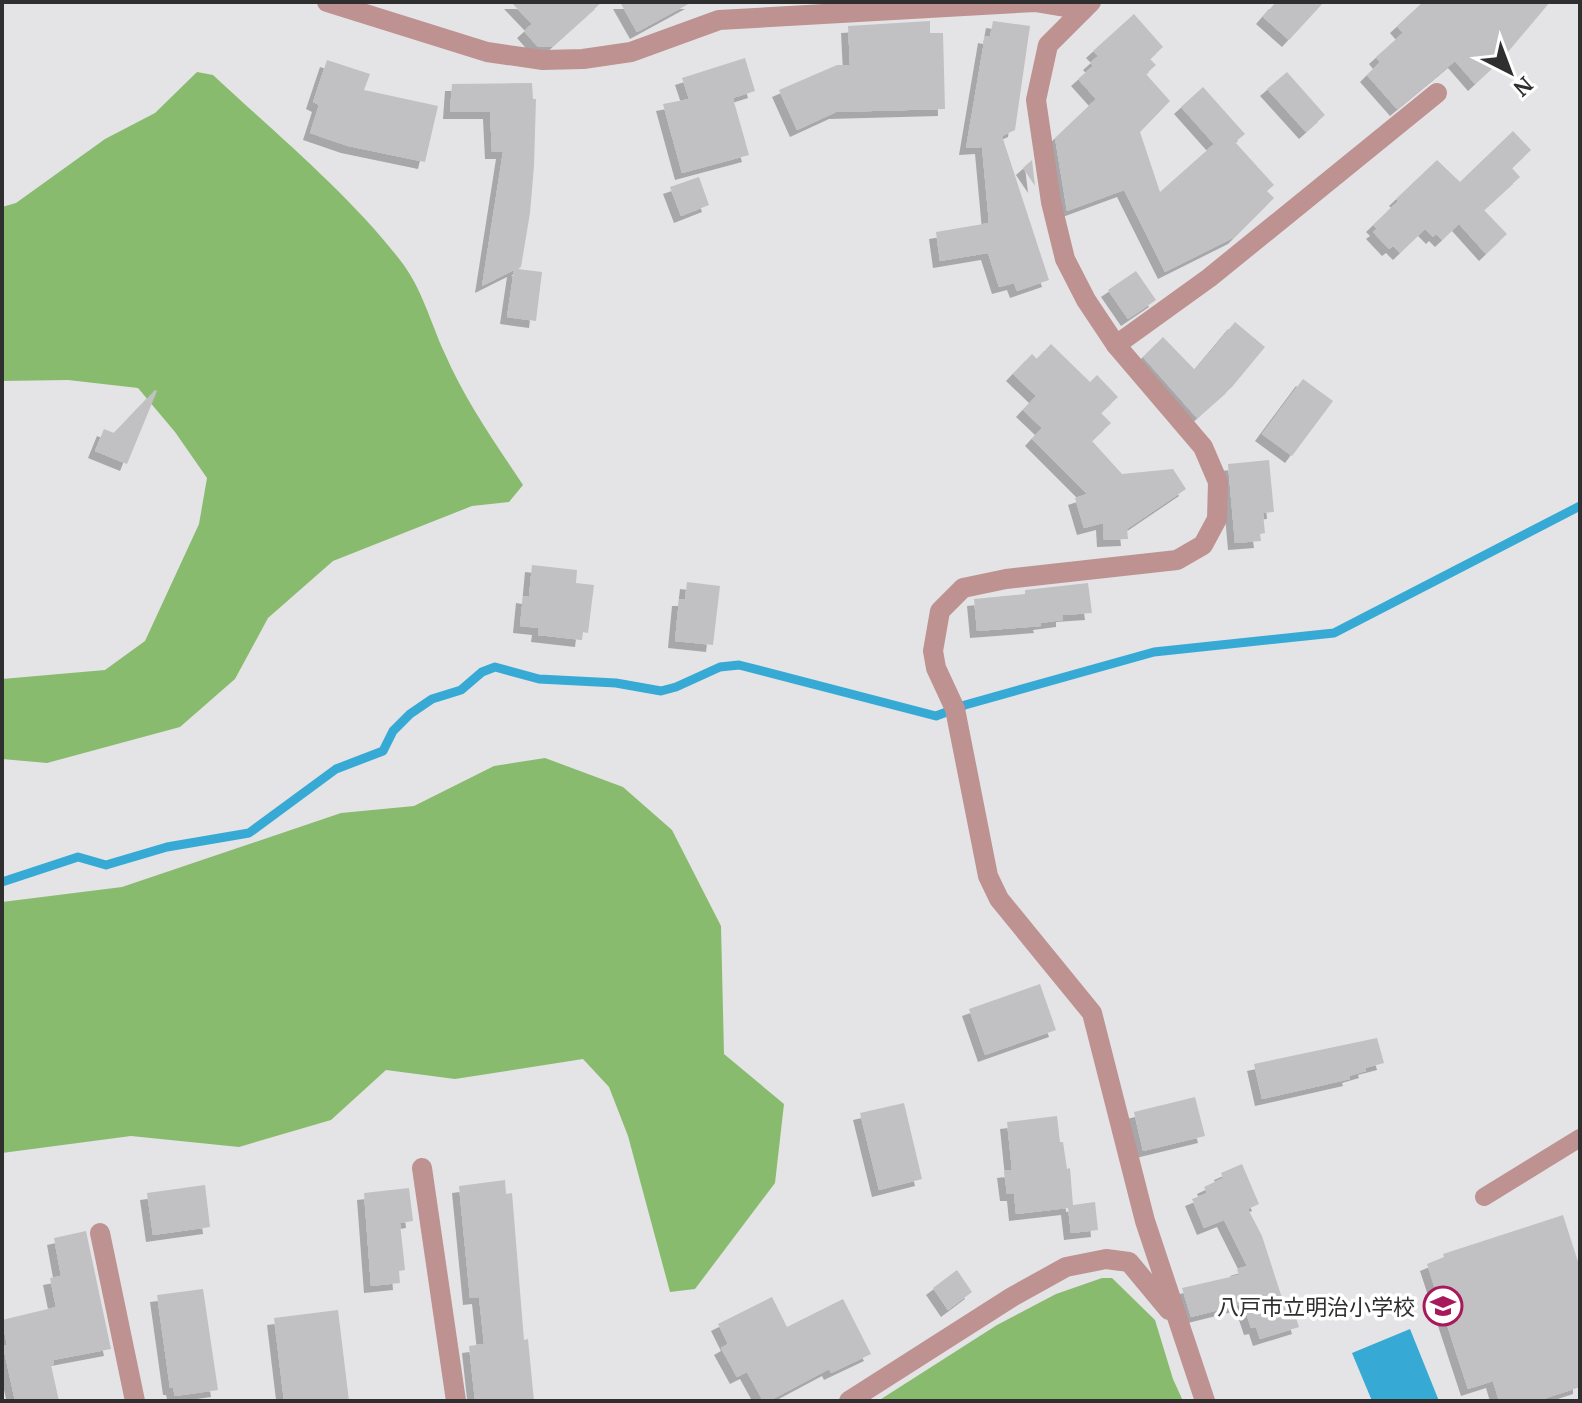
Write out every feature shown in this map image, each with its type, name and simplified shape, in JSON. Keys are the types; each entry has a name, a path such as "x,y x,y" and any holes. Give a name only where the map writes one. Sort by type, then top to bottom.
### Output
{"street":[{"path":"327,2 487,52 543,60 583,59 631,52 719,20 1035,2 1087,6"},
{"path":"1087,6 1048,45 1036,100 1051,202 1065,259 1086,300 1116,345 1203,447 1218,482 1217,519 1203,545 1177,560 1006,579 963,588 940,611 933,651 936,668 955,709 988,876 999,899 1092,1013 1145,1221 1205,1401"},
{"path":"1116,345 1209,278 1437,93"},
{"path":"422,1168 456,1401"},
{"path":"100,1233 135,1401"},
{"path":"849,1401 1012,1297 1066,1267 1106,1259 1129,1262 1177,1319"}],"lane":[{"path":"1484,1197 1580,1138"}],"green space":[{"path":"197,72 213,75 286,141 358,211 400,260 420,293 462,388 523,485 509,502 472,506 333,561 268,618 235,679 180,727 47,763 2,759 2,679 105,670 145,641 199,524 207,478 175,432 138,388 68,380 2,381 2,207 16,203 105,139 155,113"},
{"path":"545,758 623,787 672,830 721,926 724,1054 784,1104 775,1183 695,1289 670,1292 628,1136 609,1087 583,1059 455,1079 386,1070 331,1120 239,1147 131,1136 2,1153 2,902 122,887 341,813 414,806 494,766"},
{"path":"1102,1278 1112,1278 1155,1320 1183,1401 878,1401 997,1325 1056,1294"}],"water":[{"path":"1410,1329 1439,1401 1372,1401 1352,1353"}],"building":[{"path":"511,2 602,2 552,47 544,47 537,46 524,31 532,24"},
{"path":"620,2 692,2 637,32"},
{"path":"1276,2 1324,2 1289,40 1263,17"},
{"path":"1423,2 1550,2 1502,59 1475,84 1455,61 1397,109 1367,75 1380,62 1376,57 1403,33 1397,26"},
{"path":"1134,14 1163,47 1150,59 1156,65 1146,74 1170,101 1140,132 1160,192 1214,144 1181,107 1203,87 1245,134 1235,142 1274,185 1267,191 1274,198 1235,237 1165,272 1124,190 1067,211 1055,138 1096,99 1078,79 1093,66 1090,63 1098,56 1093,51"},
{"path":"930,21 930,33 943,33 945,109 836,112 797,130 779,90 837,65 850,65 848,26"},
{"path":"993,21 1030,26 1015,130 1002,136 1049,280 1017,291 1014,283 999,287 988,253 940,261 936,232 989,223 982,147 966,148 985,36 990,37"},
{"path":"745,58 755,91 733,98 749,155 682,173 663,104 689,99 682,78"},
{"path":"327,60 370,74 364,90 438,106 425,162 348,146 310,133 319,105 313,102"},
{"path":"1287,72 1325,115 1306,132 1267,89"},
{"path":"532,83 533,99 536,99 534,166 530,213 521,267 518,269 542,272 536,321 507,317 514,270 482,286 503,152 492,152 490,112 450,112 452,84"},
{"path":"1513,131 1531,150 1512,168 1520,177 1484,210 1507,234 1486,254 1459,224 1442,240 1425,229 1400,253 1393,246 1389,249 1373,232 1377,229 1373,225 1398,201 1396,199 1437,160 1460,182"},
{"path":"1032,160 1035,186 1023,168"},
{"path":"699,177 709,205 681,216 670,187"},
{"path":"1136,271 1156,300 1128,319 1108,290"},
{"path":"1235,322 1265,347 1232,387 1197,418 1143,357 1163,337 1195,370"},
{"path":"1051,344 1090,382 1097,375 1118,397 1101,413 1111,423 1092,441 1122,474 1173,469 1186,489 1127,529 1128,539 1104,540 1103,523 1084,528 1075,498 1087,494 1032,439 1042,428 1023,410 1036,396 1013,374 1032,354 1037,359"},
{"path":"1303,379 1333,401 1292,456 1262,434"},
{"path":"155,390 127,464 95,451 104,429 114,433"},
{"path":"1269,460 1274,512 1263,513 1265,533 1260,534 1261,541 1235,543 1228,464"},
{"path":"532,565 577,570 576,583 594,585 588,633 583,632 582,640 538,635 539,628 520,626 523,596 529,597"},
{"path":"687,582 720,586 713,645 675,641 679,599 685,599"},
{"path":"1088,583 1092,613 1063,615 1063,620 1040,623 1041,626 977,631 974,599"},
{"path":"1040,984 1056,1030 985,1055 969,1009"},
{"path":"1377,1038 1384,1063 1365,1068 1366,1071 1349,1076 1350,1079 1262,1099 1254,1064"},
{"path":"1195,1097 1205,1136 1143,1151 1134,1112"},
{"path":"904,1103 922,1179 879,1190 860,1113"},
{"path":"1057,1116 1060,1142 1063,1142 1067,1169 1070,1168 1073,1205 1095,1202 1098,1230 1071,1233 1068,1208 1016,1214 1014,1194 1007,1194 1004,1171 1012,1170 1007,1122"},
{"path":"1242,1164 1259,1204 1248,1209 1262,1236 1283,1301 1290,1299 1299,1327 1260,1339 1256,1327 1251,1328 1243,1304 1191,1317 1182,1288 1239,1275 1237,1269 1247,1266 1224,1220 1204,1228 1192,1199 1207,1193 1204,1187 1223,1178 1221,1173"},
{"path":"505,1180 506,1194 512,1193 524,1340 528,1339 534,1401 475,1401 469,1346 484,1344 479,1297 470,1298 459,1186"},
{"path":"205,1185 210,1227 153,1235 147,1193"},
{"path":"409,1188 413,1221 400,1223 405,1270 399,1271 400,1283 371,1286 364,1193"},
{"path":"1563,1215 1580,1268 1580,1387 1537,1401 1499,1401 1493,1381 1468,1389 1427,1264 1444,1257 1443,1254"},
{"path":"86,1231 111,1349 53,1360 54,1364 51,1365 59,1401 15,1401 3,1346 7,1345 2,1320 56,1307 50,1278 61,1276 54,1238"},
{"path":"957,1270 972,1292 948,1310 933,1288"},
{"path":"203,1289 218,1390 175,1396 173,1388 170,1388 157,1295"},
{"path":"772,1297 787,1327 843,1299 871,1354 831,1373 829,1369 769,1401 763,1401 747,1372 737,1377 721,1348 728,1344 718,1324"},
{"path":"338,1310 349,1401 284,1401 274,1318"}],"waterway":[{"path":"2,882 78,857 106,865 167,847 249,833 336,769 383,751 393,731 432,699 461,690 482,672 495,667 539,679 616,683 661,691 720,667 739,665 936,716 1154,652 1334,633 1580,506"}],"place":[{"name":"八戸市立明治小学校","path":"1443,1306"}]}
